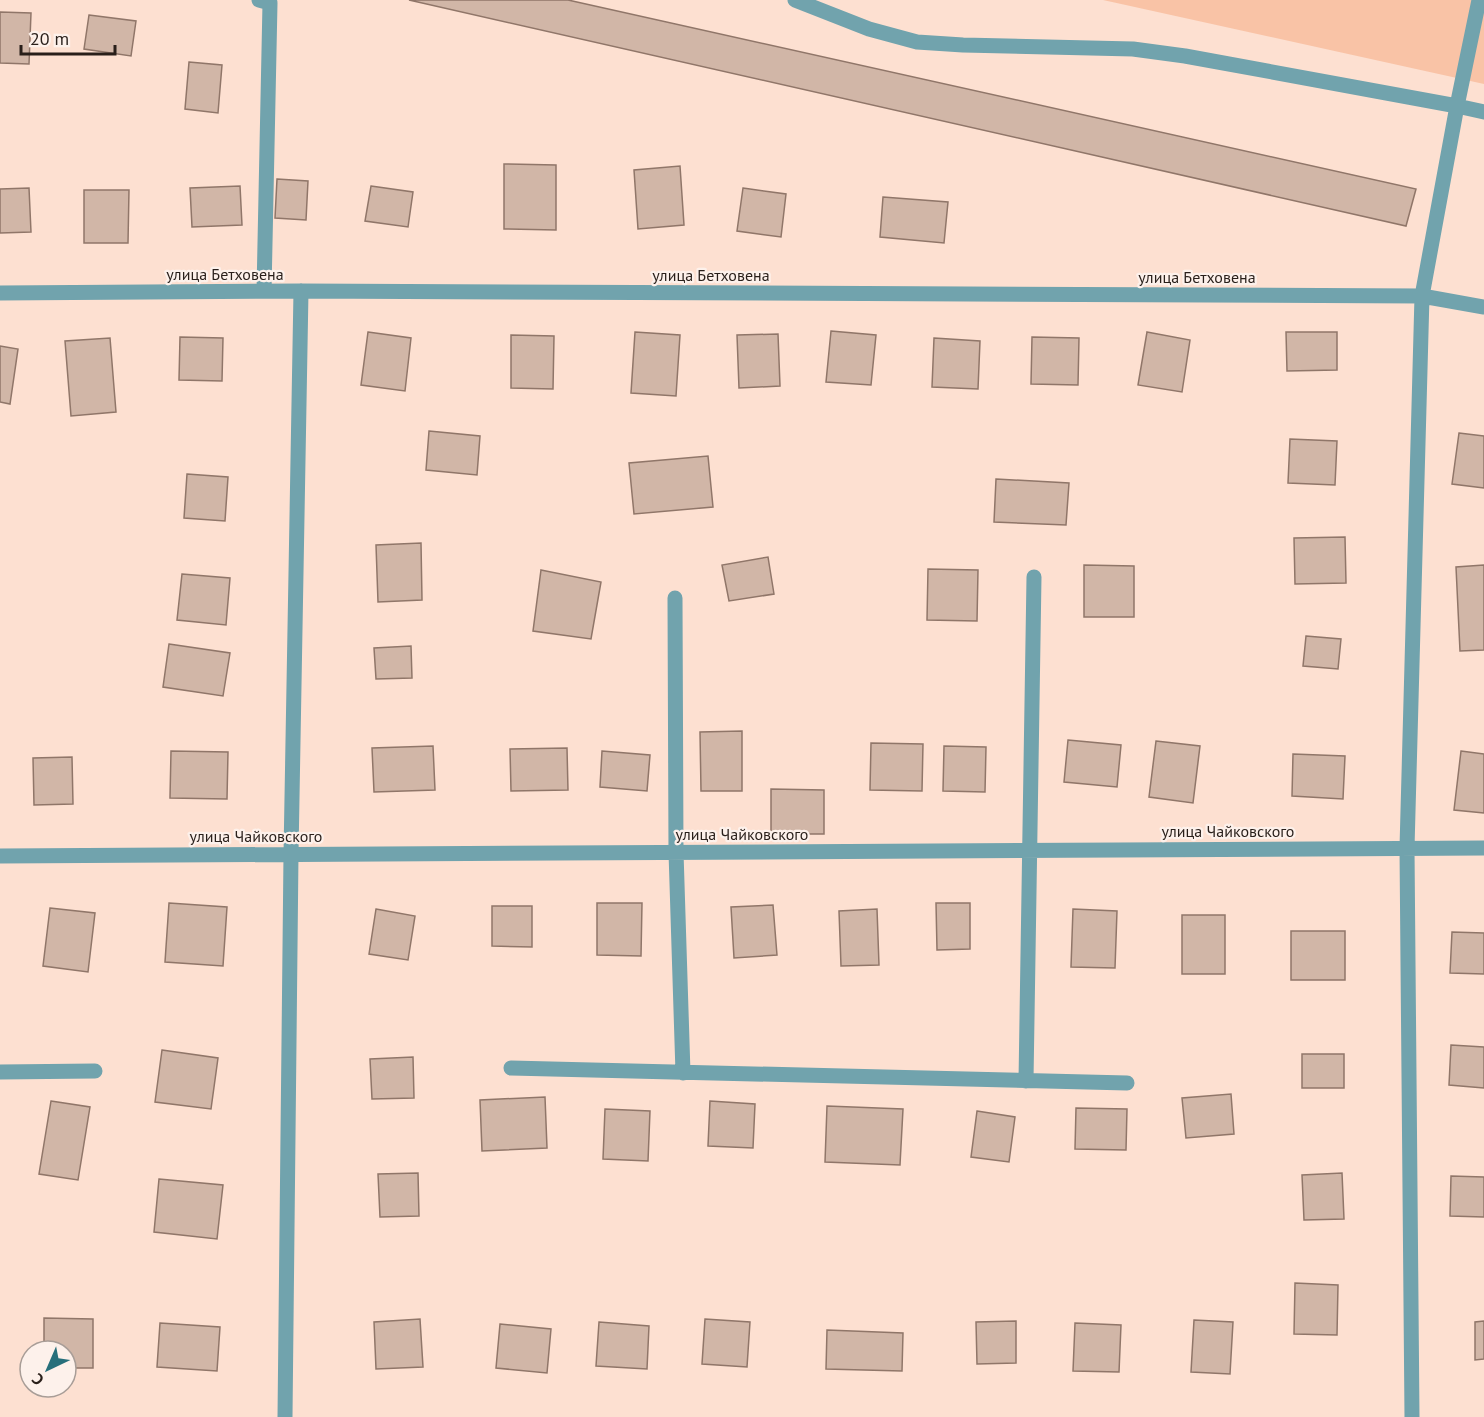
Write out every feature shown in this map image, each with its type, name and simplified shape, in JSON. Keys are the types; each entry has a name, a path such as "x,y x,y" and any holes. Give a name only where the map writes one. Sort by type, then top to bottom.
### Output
{"street":[{"path":"259,0 270,3 264,291"},
{"path":"795,0 869,29 917,42 1133,49 1185,56 1484,112"},
{"path":"1412,1417 1407,848 1422,296 1479,0"},
{"path":"285,1417 291,854 301,291"},
{"name":"улица Бетховена","path":"0,293 301,291 1422,296 1484,307"},
{"path":"1026,1081 1034,577"},
{"path":"675,598 676,852 683,1073"},
{"name":"улица Чайковского","path":"0,856 1484,848"},
{"path":"511,1068 1127,1083"},
{"path":"0,1072 95,1071"}],"shaded area":[{"path":"1103,0 1484,0 1484,84"}],"building":[{"path":"409,0 568,0 1416,189 1406,226"},
{"path":"0,12 31,13 29,64 0,63"},
{"path":"89,15 136,21 131,56 84,49"},
{"path":"189,62 222,65 218,113 185,109"},
{"path":"504,164 556,165 556,230 504,229"},
{"path":"680,166 684,225 638,229 634,170"},
{"path":"277,179 308,181 306,220 275,218"},
{"path":"240,186 242,225 192,227 190,188"},
{"path":"371,186 413,192 408,227 365,221"},
{"path":"29,188 31,232 0,233 0,189"},
{"path":"743,188 786,194 781,237 737,231"},
{"path":"84,190 129,190 128,243 84,243"},
{"path":"883,197 948,202 944,243 880,237"},
{"path":"831,331 876,335 871,385 826,382"},
{"path":"368,332 411,338 405,391 361,385"},
{"path":"635,332 680,335 676,396 631,393"},
{"path":"1147,332 1190,340 1182,392 1138,385"},
{"path":"1286,332 1337,332 1337,370 1287,371"},
{"path":"778,334 780,386 739,388 737,335"},
{"path":"511,335 554,336 553,389 511,388"},
{"path":"180,337 223,338 222,381 179,380"},
{"path":"1032,337 1079,338 1078,385 1031,384"},
{"path":"110,338 116,412 71,416 65,341"},
{"path":"934,338 980,341 978,389 932,387"},
{"path":"0,346 18,349 10,404 0,402"},
{"path":"429,431 480,436 477,475 426,470"},
{"path":"1459,433 1484,436 1484,488 1452,484"},
{"path":"1290,439 1337,441 1335,485 1288,483"},
{"path":"708,456 713,507 634,514 629,463"},
{"path":"187,474 228,477 225,521 184,518"},
{"path":"996,479 1069,483 1066,525 994,522"},
{"path":"1345,537 1346,583 1295,584 1294,538"},
{"path":"421,543 422,600 378,602 376,545"},
{"path":"768,557 774,594 729,601 722,565"},
{"path":"1084,565 1134,566 1134,617 1084,617"},
{"path":"1484,565 1484,650 1460,651 1456,567"},
{"path":"928,569 978,570 977,621 927,620"},
{"path":"541,570 601,582 591,639 533,631"},
{"path":"182,574 230,578 226,625 177,620"},
{"path":"1306,636 1341,639 1338,669 1303,666"},
{"path":"169,644 230,653 223,696 163,687"},
{"path":"411,646 412,678 376,679 374,648"},
{"path":"742,731 742,791 701,791 700,732"},
{"path":"1068,740 1121,745 1117,787 1064,782"},
{"path":"1156,741 1200,746 1193,803 1149,797"},
{"path":"871,743 923,744 922,791 870,790"},
{"path":"433,746 435,790 374,792 372,748"},
{"path":"944,746 986,747 985,792 943,791"},
{"path":"567,748 568,790 511,791 510,749"},
{"path":"171,751 228,752 227,799 170,798"},
{"path":"602,751 650,755 647,791 600,787"},
{"path":"1461,751 1484,754 1484,813 1454,810"},
{"path":"1293,754 1345,756 1343,799 1292,796"},
{"path":"72,757 73,804 34,805 33,758"},
{"path":"771,789 824,790 824,834 771,834"},
{"path":"169,903 227,907 223,966 165,962"},
{"path":"597,903 642,903 641,956 597,955"},
{"path":"936,903 970,903 970,949 937,950"},
{"path":"773,905 777,955 734,958 731,907"},
{"path":"492,906 532,906 532,947 492,946"},
{"path":"50,908 95,913 88,972 43,966"},
{"path":"376,909 415,916 408,960 369,954"},
{"path":"877,909 879,965 841,966 839,911"},
{"path":"1073,909 1117,911 1115,968 1071,967"},
{"path":"1182,915 1225,915 1225,974 1182,974"},
{"path":"1291,931 1345,931 1345,980 1291,980"},
{"path":"1452,932 1484,933 1484,974 1450,973"},
{"path":"1451,1045 1484,1047 1484,1088 1449,1085"},
{"path":"162,1050 218,1058 211,1109 155,1102"},
{"path":"1302,1054 1344,1054 1344,1088 1302,1088"},
{"path":"413,1057 414,1098 372,1099 370,1059"},
{"path":"1231,1094 1234,1134 1186,1138 1182,1098"},
{"path":"545,1097 547,1148 482,1151 480,1100"},
{"path":"51,1101 90,1107 78,1180 39,1174"},
{"path":"710,1101 755,1104 753,1148 708,1146"},
{"path":"827,1106 903,1109 900,1165 825,1162"},
{"path":"1076,1108 1127,1109 1126,1150 1075,1149"},
{"path":"605,1109 650,1111 648,1161 603,1159"},
{"path":"977,1111 1015,1117 1009,1162 971,1157"},
{"path":"418,1173 419,1216 380,1217 378,1174"},
{"path":"1342,1173 1344,1219 1304,1220 1302,1175"},
{"path":"1451,1176 1484,1177 1484,1217 1450,1216"},
{"path":"159,1179 223,1185 217,1239 154,1232"},
{"path":"1295,1283 1338,1285 1337,1335 1294,1334"},
{"path":"44,1318 93,1319 93,1368 78,1368 78,1339 44,1339"},
{"path":"420,1319 423,1367 376,1369 374,1322"},
{"path":"705,1319 750,1322 747,1367 702,1364"},
{"path":"1194,1320 1233,1322 1230,1374 1191,1372"},
{"path":"1016,1321 1016,1363 977,1364 976,1322"},
{"path":"1484,1321 1484,1359 1475,1360 1475,1322"},
{"path":"599,1322 649,1326 647,1369 596,1366"},
{"path":"160,1323 220,1327 217,1371 157,1367"},
{"path":"1075,1323 1121,1325 1119,1372 1073,1371"},
{"path":"500,1324 551,1329 547,1373 496,1368"},
{"path":"827,1330 903,1333 902,1371 826,1369"}]}
